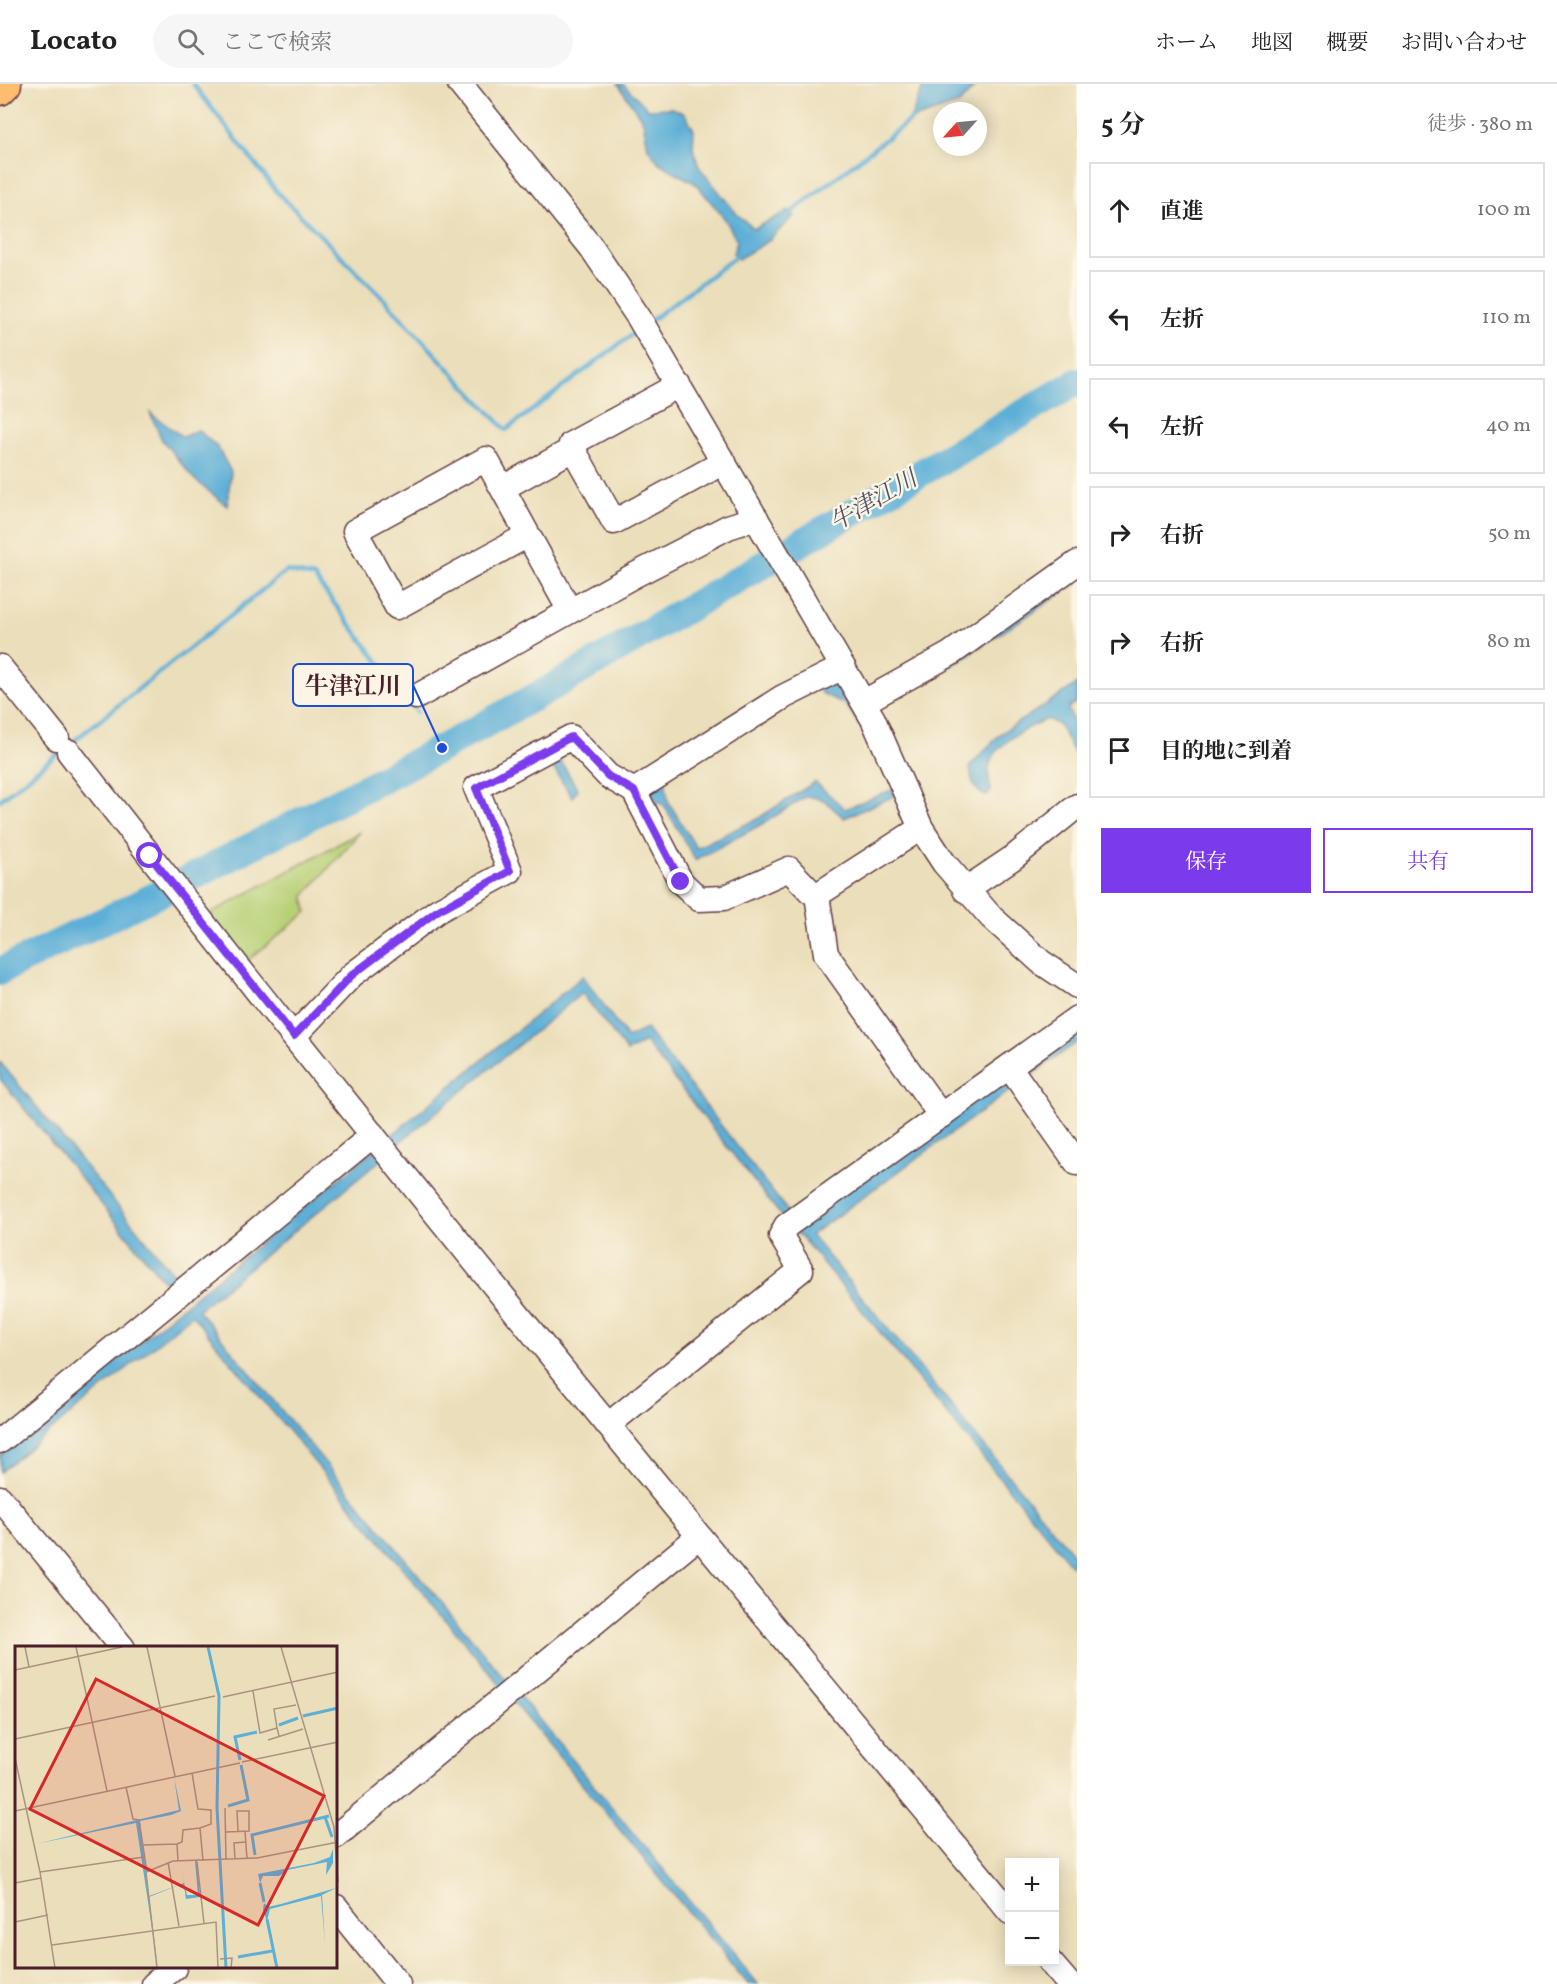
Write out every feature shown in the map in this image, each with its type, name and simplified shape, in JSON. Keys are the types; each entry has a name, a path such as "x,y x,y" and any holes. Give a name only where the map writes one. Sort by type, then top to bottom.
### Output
{"main road":[{"path":"0,90 6,84"}],"street":[{"path":"460,84 591,247 645,327 868,710 921,828 944,863 965,890 992,917 1041,962 1077,986"},
{"path":"679,385 571,444 614,522 724,462"},
{"path":"503,488 573,449"},
{"path":"528,535 397,607 355,531 486,459 503,488 570,611"},
{"path":"416,697 570,611 728,527 756,518"},
{"path":"868,710 1077,563"},
{"path":"0,667 373,1135 698,1537 1005,1906"},
{"path":"634,791 783,698 843,667"},
{"path":"294,1036 352,975 437,911 510,871 476,788 571,737 608,776 634,791 681,882 699,899 724,898 789,869 810,891 817,895"},
{"path":"965,890 1014,857 1077,806"},
{"path":"817,895 921,828"},
{"path":"817,895 826,954 941,1116"},
{"path":"608,1425 801,1270 781,1236 793,1221 941,1116 1016,1076 1077,1018"},
{"path":"1016,1076 1077,1163"},
{"path":"0,1441 373,1135"},
{"path":"0,1498 121,1646"},
{"path":"338,1834 698,1537"},
{"path":"338,1910 398,1984"},
{"path":"1053,1966 1069,1984"},
{"path":"154,1984 173,1969"}],"green space":[{"path":"360,832 304,896 307,912 236,970 195,922"}],"water":[{"path":"618,84 623,84 648,109 672,108 685,114 694,130 693,148 699,167 737,214 754,229 788,211 794,216 767,242 738,259 733,253 737,241 725,219 696,184 659,163 648,148 643,121"},
{"path":"924,84 977,84 961,102 933,102 933,112 910,120"},
{"path":"150,413 183,437 198,430 218,448 231,472 227,506 194,479 162,440"},
{"path":"1077,573 1077,583 937,675 865,715 873,736 868,738 846,705 821,693 819,689 834,681 841,682 859,710"},
{"path":"1077,684 1077,702 1068,708 1077,732 1077,758 1059,725 1047,719 1004,744 992,758 988,770 991,791 986,796 978,791 972,780 970,766 1000,734"},
{"path":"555,752 578,790 572,797 546,757"},
{"path":"665,778 668,801 696,848 757,819 815,782 845,809 894,789 897,795 844,818 824,800 807,796 762,824 695,860 664,805 648,798 652,787"},
{"path":"583,976 627,1038 646,1029 789,1213 1077,1031 1077,1042 811,1235 1077,1559 1077,1572 808,1245 782,1217 645,1042 627,1052 582,993 394,1147 387,1139"},
{"path":"0,1062 180,1282 171,1290 0,1079"},
{"path":"374,1150 382,1159 198,1310 511,1686 505,1691 192,1315 0,1472 0,1456"},
{"path":"518,1694 758,1984 748,1984 511,1699"}],"waterway":[{"path":"193,84 277,192 381,296 506,430 638,330"},
{"path":"788,215 914,117"},
{"path":"650,321 739,254"},
{"name":"牛津江川","path":"0,971 167,890 442,748 565,680 1077,382"},
{"path":"70,744 286,571 314,577 417,712"},
{"path":"0,800 61,751"}],"place":[{"name":"牛津江川","path":"442,748"}],"route":[{"path":"150,856 294,1036 352,975 437,911 510,871 476,788 571,737 608,776 634,791 681,882"}]}
